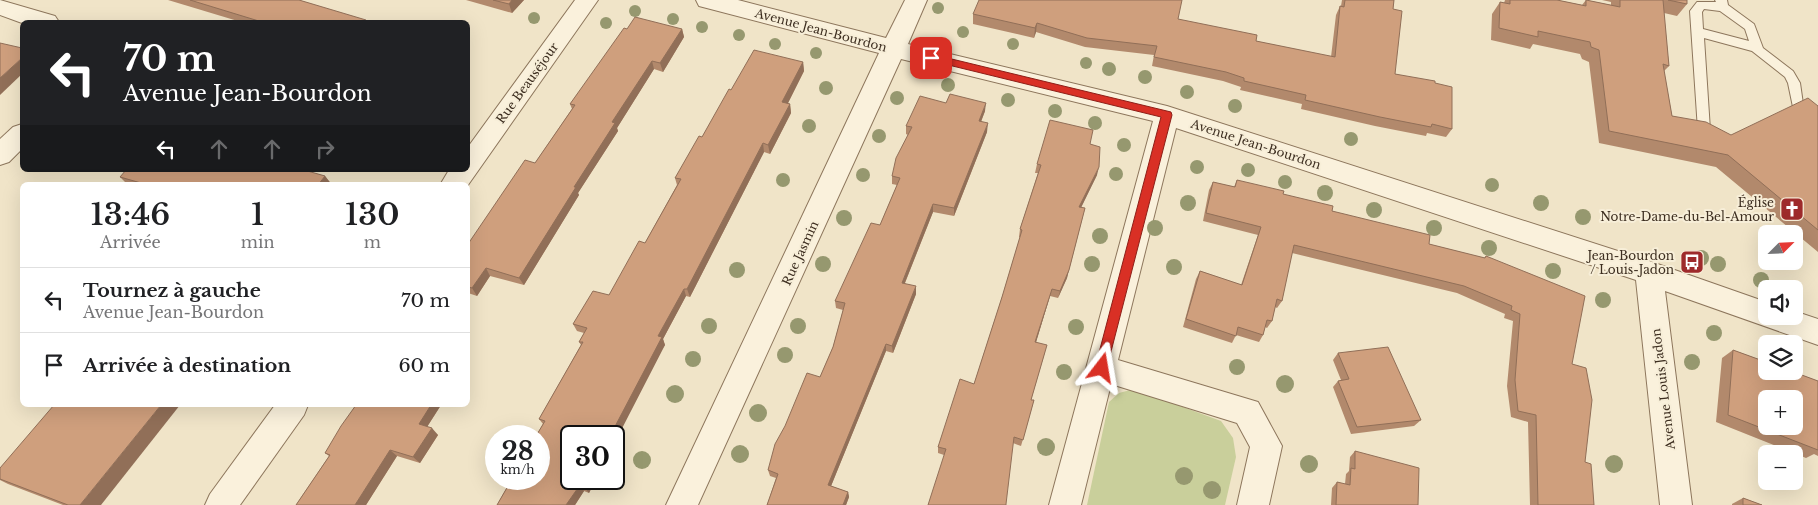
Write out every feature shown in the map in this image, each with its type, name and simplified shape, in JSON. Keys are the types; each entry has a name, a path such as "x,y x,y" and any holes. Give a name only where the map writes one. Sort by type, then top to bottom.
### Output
{"street":[{"name":"Rue Beauséjour","path":"470,161 587,0"},
{"name":"Avenue Jean-Bourdon","path":"707,0 895,49 1167,115 1649,273 1758,311"},
{"name":"Rue Jasmin","path":"682,505 895,49 916,0"},
{"path":"0,7 41,20"},
{"path":"1065,505 1167,115"},
{"path":"0,155 20,136"},
{"name":"Avenue Louis Jadon","path":"1649,273 1676,505"},
{"path":"1798,325 1818,332"},
{"path":"1102,368 1247,412 1266,446 1253,505"},
{"path":"221,505 293,407"}],"lane":[{"path":"1704,130 1697,32 1696,11 1698,7 1722,4 1750,27 1755,46 1762,54 1788,74 1794,83 1797,104"},
{"path":"1697,32 1755,46"}],"green space":[{"path":"1134,389 1221,421 1233,438 1236,457 1225,505 1087,505 1109,402 1119,393"}],"building":[{"path":"190,0 299,0 366,20 255,20"},
{"path":"493,0 512,0 509,4"},
{"path":"979,0 1182,0 1178,19 1257,35 1256,41 1335,57 1340,6 1344,7 1345,0 1394,0 1393,9 1402,11 1395,74 1435,81 1435,83 1452,87 1452,129 1432,124 1431,127 1380,117 1305,100 1306,95 1244,81 1244,78 1226,72 1154,57 1157,46 1087,38 1037,23 1035,28 973,14"},
{"path":"1510,0 1557,0 1586,6 1586,0 1620,7 1620,0 1663,0 1669,66 1663,64 1672,116 1706,122 1731,135 1808,98 1818,106 1818,230 1728,155 1609,131 1599,50 1591,47 1590,42 1538,31 1538,37 1499,28 1500,2 1510,4"},
{"path":"1668,0 1687,0 1687,4"},
{"path":"635,17 682,29 660,63 652,61 612,122 615,123 519,278 486,268 472,288 470,288 470,241 525,160 535,163 575,105 570,104 624,28 627,29"},
{"path":"0,43 20,48 20,60 0,78"},
{"path":"754,50 803,62 782,102 790,104 768,145 763,143 687,289 684,289 658,336 662,337 616,425 560,425 560,490 576,490 566,505 497,505 506,490 550,490 550,425 543,425 545,421 539,419 583,342 579,342 587,328 573,324 593,291 609,295 639,241 645,243 681,179 675,178 699,136 702,137 729,89 731,90"},
{"path":"950,94 986,103 979,121 988,123 954,208 933,204 902,283 916,286 892,346 886,344 828,485 848,492 843,505 767,505 778,474 768,470 775,444 785,426 807,373 820,377 833,347 845,303 835,301 871,223 880,225 900,178 892,176 896,158 912,127 906,126 920,96 946,103"},
{"path":"1050,120 1093,130 1090,144 1100,147 1099,167 1079,207 1085,208 1069,270 1060,291 1052,289 1035,342 1047,345 1031,400 1034,400 1023,440 1014,437 1006,505 928,505 946,449 938,447 960,379 974,384 1041,165 1037,164"},
{"path":"124,172 311,172 325,176 320,182 138,182 120,177"},
{"path":"1237,180 1284,191 1283,194 1333,206 1332,211 1430,235 1429,244 1485,258 1486,256 1585,296 1572,364 1586,368 1592,400 1585,462 1591,464 1594,505 1538,505 1536,415 1518,411 1515,380 1520,314 1511,310 1512,306 1464,286 1294,245 1282,301 1277,299 1272,321 1267,320 1263,335 1238,327 1236,336 1186,319 1200,271 1242,285 1261,227 1206,213 1213,182 1235,187"},
{"path":"1388,347 1421,420 1357,427 1338,381 1349,379 1338,353"},
{"path":"1733,350 1758,359 1758,380 1803,380 1803,375 1818,381 1818,450 1779,435 1803,435 1803,390 1758,390 1758,427 1728,415"},
{"path":"52,407 159,407 80,505 68,505 0,479 0,468"},
{"path":"355,407 430,407 419,424 432,428 413,457 390,450 355,505 296,505 330,455 325,453"},
{"path":"1355,451 1419,468 1418,505 1336,505 1337,482 1350,485 1351,468 1355,469"},
{"path":"1743,498 1762,505 1743,505"}],"place":[{"name":"Église Notre-Dame-du-Bel-Amour","path":"1792,209"},
{"name":"Jean-Bourdon / Louis-Jadon","path":"1692,262"}],"route":[{"path":"931,58 1167,115 1102,368"}]}
